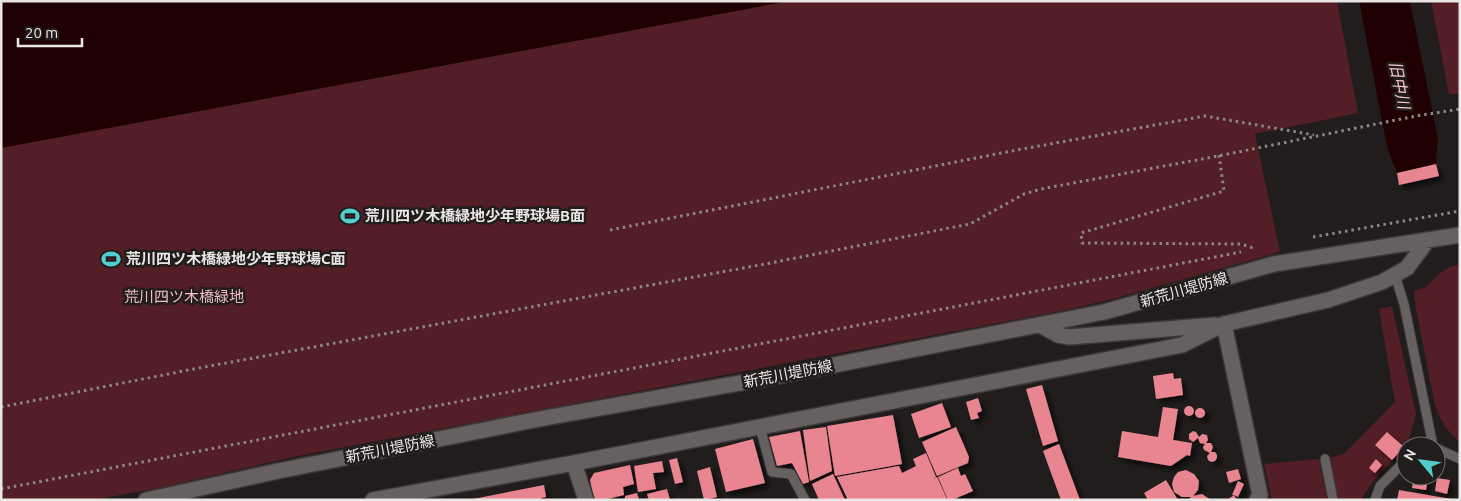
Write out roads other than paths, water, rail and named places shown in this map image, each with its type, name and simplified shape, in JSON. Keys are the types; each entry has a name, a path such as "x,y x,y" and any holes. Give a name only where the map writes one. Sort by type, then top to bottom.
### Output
{"main road":[{"name":"新荒川堤防線","path":"146,500 278,471 520,423 768,378 1104,312 1274,264 1460,235"},
{"path":"1040,325 1058,335 1069,337 1224,324 1328,300 1382,282 1406,268 1427,241"},
{"path":"373,500 1182,345 1224,324"},
{"path":"1224,324 1260,495 1257,500"},
{"path":"574,463 586,500"}],"lane":[{"path":"1395,275 1404,304 1432,436"},
{"path":"760,427 772,472 791,474 805,500"},
{"path":"1446,453 1460,459"},
{"path":"1324,459 1333,500"},
{"path":"1375,500 1380,486 1396,470"}],"water":[{"path":"1,1 789,1 1,148"},
{"name":"旧中川","path":"1359,1 1410,1 1438,138 1436,164 1397,173 1387,148"}],"place":[{"name":"荒川四ツ木橋緑地少年野球場B面","path":"350,216"},
{"name":"荒川四ツ木橋緑地少年野球場C面","path":"111,259"}],"park label":[{"name":"荒川四ツ木橋緑地","path":"184,297"}]}
